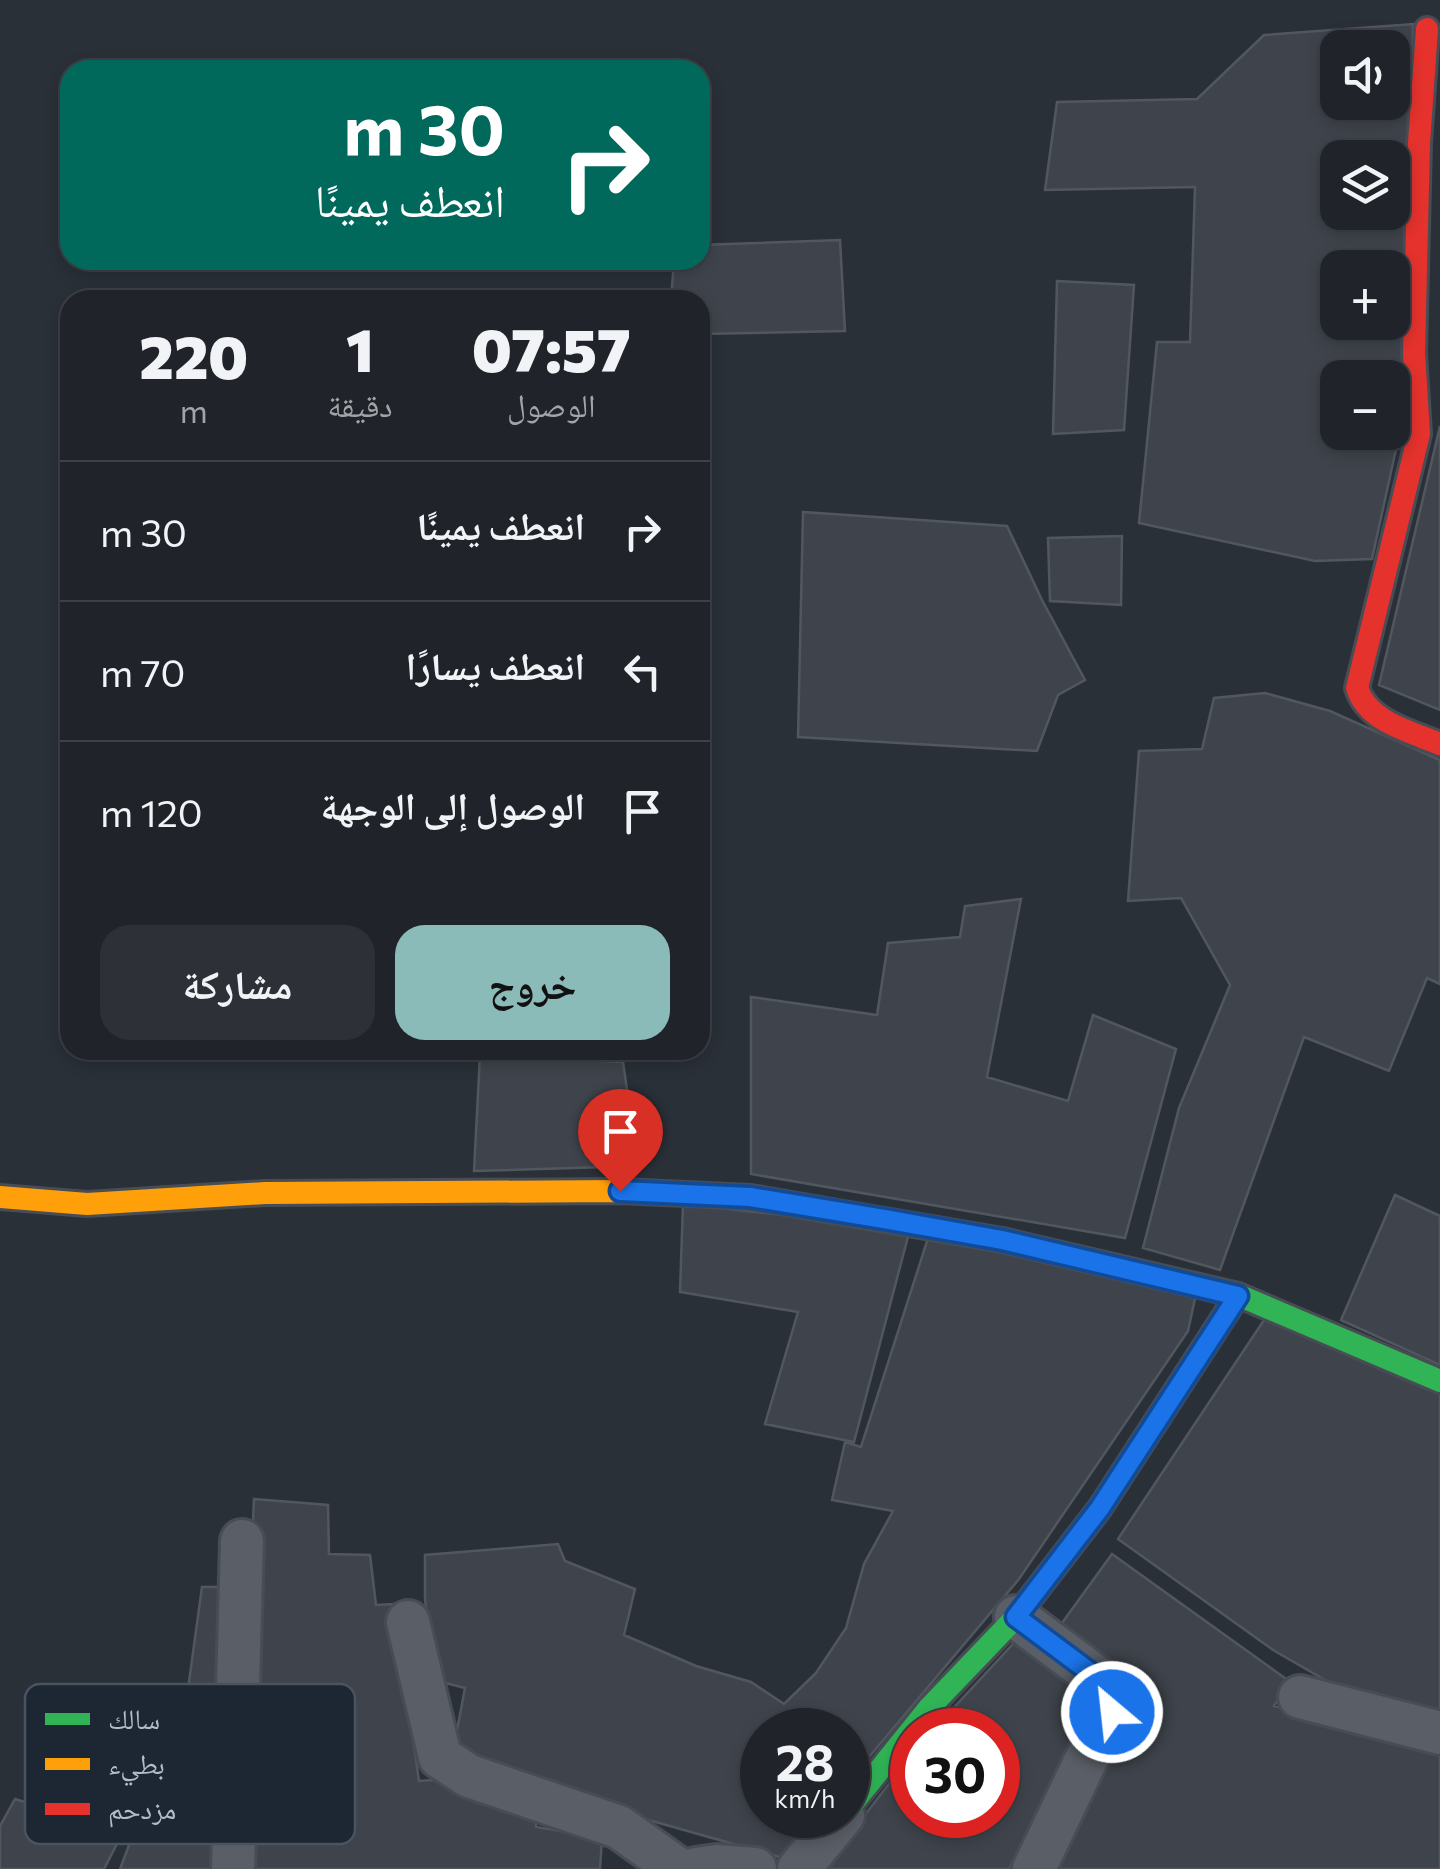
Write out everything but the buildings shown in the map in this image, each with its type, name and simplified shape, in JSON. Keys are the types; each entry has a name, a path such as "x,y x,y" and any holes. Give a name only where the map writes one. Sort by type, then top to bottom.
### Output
{"street":[{"path":"1427,29 1419,143 1414,334 1418,434 1357,688 1362,706 1440,744"},
{"path":"0,1197 86,1204 300,1193 620,1191 750,1197 1002,1240 1238,1296 1300,1318 1440,1381"},
{"path":"870,1782 930,1707 1016,1617 1100,1508 1238,1296"},
{"path":"238,1684 242,1541"},
{"path":"1016,1617 1111,1688 1115,1699 1034,1869"},
{"path":"408,1622 440,1756 469,1776 618,1827 678,1869"},
{"path":"1300,1697 1440,1734"},
{"path":"799,1869 824,1838"},
{"path":"232,1869 233,1844"},
{"path":"696,1869 756,1869"}],"traffic: fast":[{"path":"820,1209 1002,1240 1238,1295 1440,1381"},
{"path":"870,1782 930,1707 1016,1617 1100,1508 1238,1295"}],"traffic: slow":[{"path":"0,1197 87,1204 265,1193 620,1191 751,1197 820,1209"}],"traffic: jam":[{"path":"1427,29 1419,143 1414,353 1419,434 1357,688 1362,700 1380,717 1440,744"}],"route":[{"path":"620,1191 750,1197 884,1219 1002,1240 1238,1296 1100,1508 1016,1617 1111,1688 1115,1699 1112,1712"}]}
